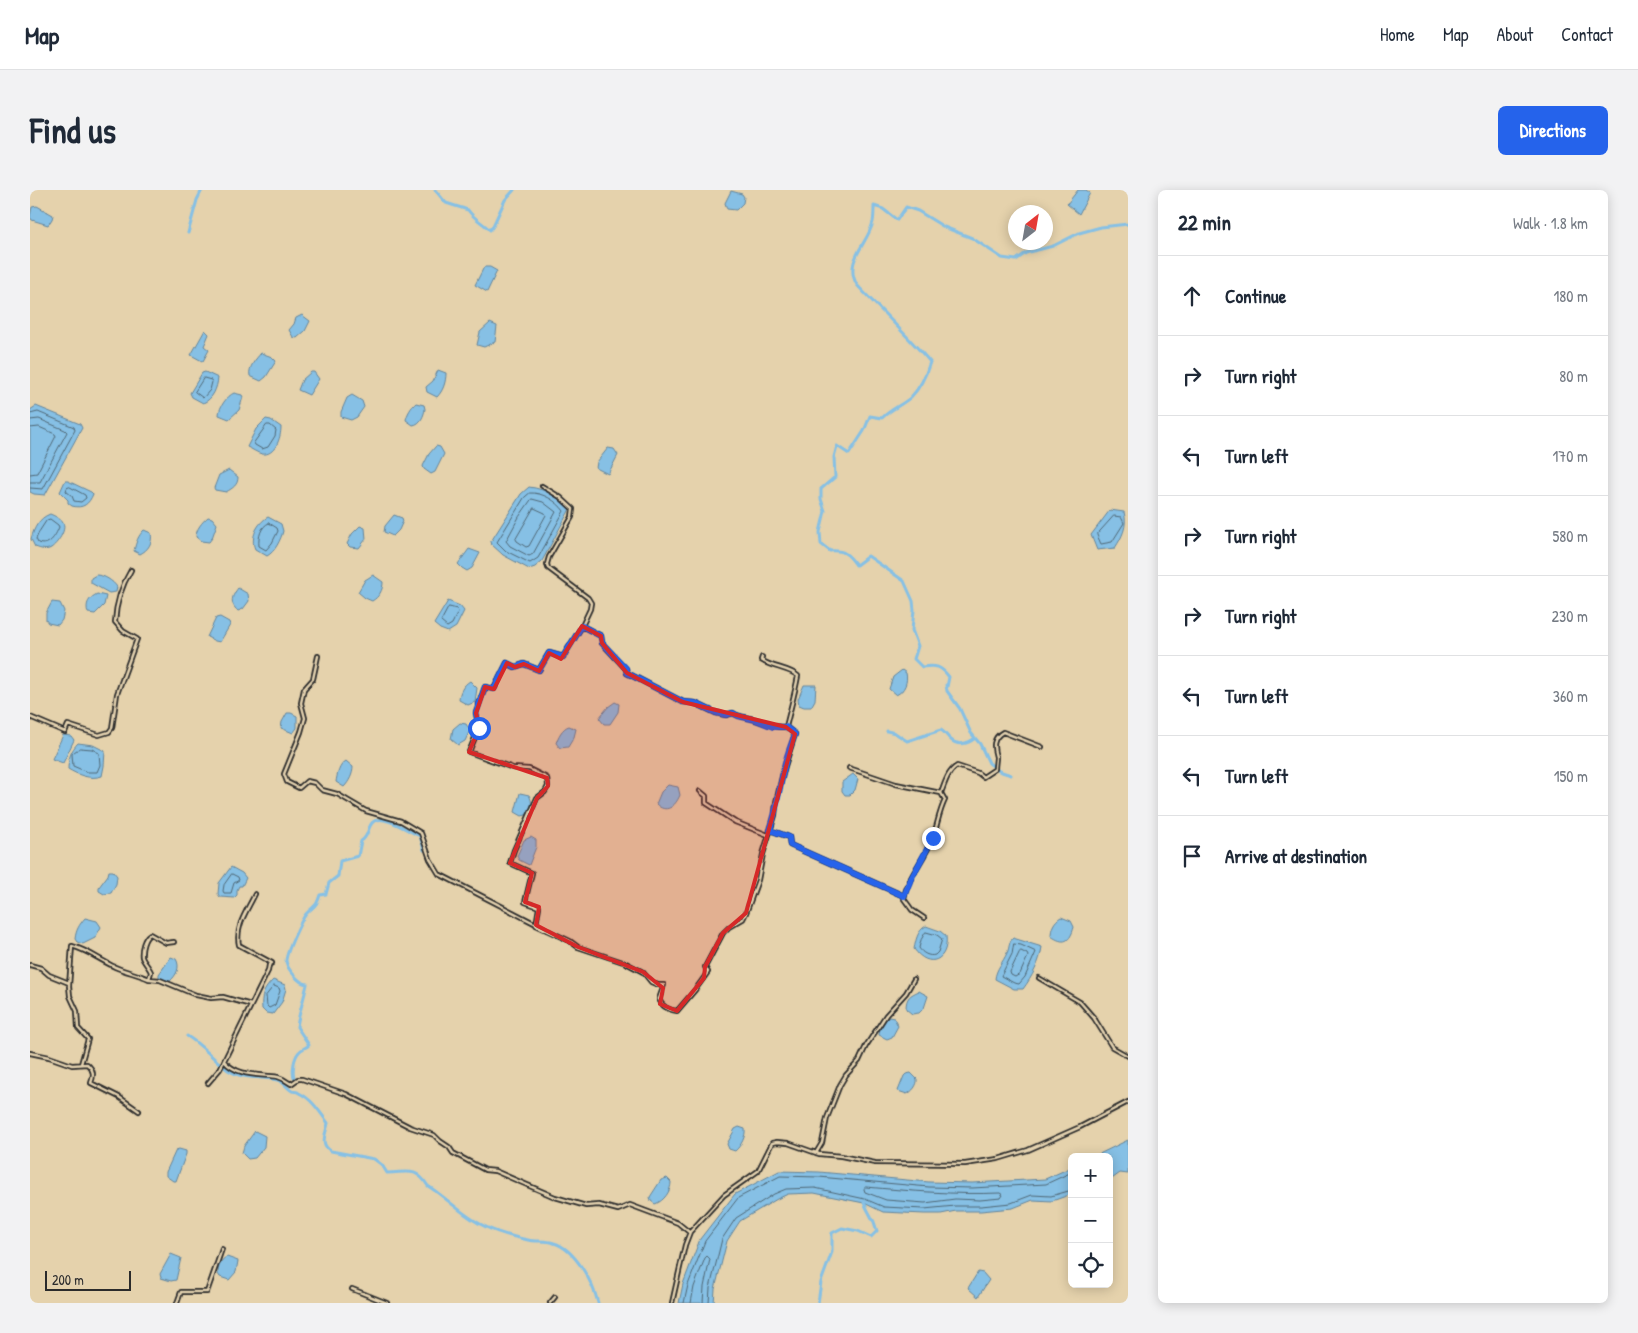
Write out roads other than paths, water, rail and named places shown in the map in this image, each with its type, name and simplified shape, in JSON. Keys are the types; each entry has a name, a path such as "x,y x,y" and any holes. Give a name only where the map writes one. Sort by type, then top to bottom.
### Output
{"street":[{"path":"536,924 539,907 526,902 532,873 510,863 537,798 545,792 548,786 547,778 529,769 512,768 469,752 479,728 476,713 485,687 494,689 507,663 515,667 524,664 539,670 549,653 563,657 590,609 591,603 575,588 548,568 547,564 572,517 573,509 560,497 542,486"},
{"path":"30,717 65,732 68,725 99,735 109,732 112,728 117,694 137,639 123,631 115,622 115,611 119,598 132,570"},
{"path":"318,656 314,679 304,690 301,703 305,718 284,774 287,782 299,788 306,781 315,783 322,790 337,794 366,811 401,821 423,836 430,859 439,874 570,941 578,947 626,963 643,972 651,982 664,986 659,999 660,1004 670,1010 677,1011 708,972 705,968 722,933 742,919 746,913 758,880 768,834 775,815 776,802 784,769 795,734 786,727 773,727 733,713 721,714 695,703 683,702 627,673 626,668 602,643 601,636 582,626"},
{"path":"762,657 762,660 766,663 794,672 798,676 797,687 786,727"},
{"path":"941,793 949,773 954,767 972,771 983,777 995,767 996,758 993,745 998,734 1003,732 1042,746"},
{"path":"849,768 896,784 941,793 945,800 935,826 933,838 904,896 912,910 924,918"},
{"path":"700,791 706,796 706,803 727,818 768,834"},
{"path":"770,830 789,837 790,845 800,850 904,896"},
{"path":"208,1083 220,1069 268,971 269,965 272,963 238,945 237,937 241,921 255,894"},
{"path":"149,979 151,972 142,957 144,942 147,936 150,934 166,943 174,942"},
{"path":"82,1064 88,1039 78,1028 77,1011 70,996 72,946 122,970 136,973 149,979 160,980 196,995 210,998 222,997 251,1005"},
{"path":"30,965 42,968 49,975 69,984"},
{"path":"1039,978 1080,1002 1094,1018 1112,1047 1128,1056"},
{"path":"816,1153 822,1143 827,1118 840,1085 846,1075 859,1061 866,1046 886,1015 906,993 914,979"},
{"path":"30,1053 72,1065 87,1064 92,1068 91,1084 119,1097 139,1111"},
{"path":"224,1061 237,1072 278,1077 291,1084 298,1079 302,1079 346,1094 410,1128 434,1135 449,1147 453,1153 485,1170 499,1172 556,1197 586,1206 599,1205 618,1210 630,1206 678,1223 690,1232"},
{"path":"672,1303 685,1245 690,1232 724,1195 758,1171 772,1143 788,1142 816,1153 875,1163 957,1165 998,1159 1028,1150 1068,1133 1128,1102"},
{"path":"177,1303 181,1292 207,1292 222,1249"},
{"path":"352,1289 387,1303"},
{"path":"550,1303 554,1297"}],"water":[{"path":"1078,190 1086,190 1090,193 1079,214 1067,204"},
{"path":"731,191 742,194 744,197 743,203 736,210 727,209 725,203"},
{"path":"37,206 53,215 48,225 32,220 30,217 32,207"},
{"path":"484,267 490,267 497,271 487,292 475,285"},
{"path":"302,315 310,321 305,331 297,338 293,337 289,330 296,318"},
{"path":"490,323 497,326 495,342 484,347 477,345 480,332"},
{"path":"205,330 209,334 204,346 209,350 202,361 191,355"},
{"path":"261,353 272,357 276,361 266,377 261,381 250,376 250,369"},
{"path":"438,370 446,373 444,386 437,397 427,392 426,387 433,381"},
{"path":"205,372 218,378 214,393 203,403 192,397 190,393 202,373"},
{"path":"311,372 314,372 319,379 309,395 298,390 302,380"},
{"path":"234,393 243,397 239,410 229,419 219,415 224,402"},
{"path":"352,395 362,401 364,407 357,417 351,420 341,417 341,412 347,398"},
{"path":"416,403 424,405 425,409 420,421 413,425 406,420 412,406"},
{"path":"36,406 80,424 82,428 45,495 30,492 30,410"},
{"path":"266,419 281,427 281,431 274,449 267,454 262,454 247,447 256,429"},
{"path":"436,446 440,447 444,454 435,472 431,474 423,466 429,454"},
{"path":"608,448 614,449 618,455 608,474 596,468 597,462"},
{"path":"229,470 238,477 236,484 226,492 215,490 219,475"},
{"path":"65,481 91,492 93,494 90,501 79,507 68,503 68,500 60,492"},
{"path":"529,487 552,494 570,509 542,561 529,569 503,555 490,543 521,494"},
{"path":"1110,510 1124,512 1124,531 1115,548 1097,550 1091,535"},
{"path":"50,514 62,522 64,529 56,543 51,548 45,550 35,547 31,539 40,521"},
{"path":"394,515 402,518 403,521 399,530 393,536 384,532 385,526"},
{"path":"208,517 212,518 217,524 209,542 201,541 196,537 200,526"},
{"path":"268,517 281,524 283,531 275,548 267,556 255,549 253,540 258,527"},
{"path":"360,526 365,528 366,539 359,548 350,547 347,544 352,534"},
{"path":"144,530 151,533 151,543 140,554 134,551 138,539"},
{"path":"469,549 480,553 472,568 467,571 458,564"},
{"path":"96,575 105,577 113,583 117,587 116,592 109,593 91,583 91,578"},
{"path":"373,575 383,582 380,593 372,601 358,592 365,580"},
{"path":"238,588 248,594 249,601 243,609 238,611 233,605 232,600"},
{"path":"97,594 106,596 104,605 95,614 88,613 88,602"},
{"path":"448,601 460,606 464,611 456,627 448,632 434,624"},
{"path":"52,602 60,603 64,611 62,620 58,625 48,623 46,620 46,613"},
{"path":"220,617 229,622 230,625 220,642 207,637 216,618"},
{"path":"902,670 906,673 907,679 902,691 896,695 889,689 893,677"},
{"path":"470,681 477,688 475,702 468,705 459,700 459,697 463,687"},
{"path":"804,685 816,685 815,700 811,707 799,705 798,699"},
{"path":"615,702 619,704 618,712 610,724 604,724 599,718"},
{"path":"287,713 297,716 297,728 293,733 281,728"},
{"path":"460,723 466,724 470,730 465,741 458,745 451,739 453,729"},
{"path":"569,726 576,729 574,737 568,747 560,748 556,743 562,731"},
{"path":"63,735 71,736 74,740 63,763 52,759"},
{"path":"78,743 93,745 105,751 102,776 84,776 68,769 70,755"},
{"path":"346,761 353,767 353,770 348,783 344,787 336,782 340,768"},
{"path":"853,774 858,779 855,790 850,795 845,795 842,791 842,782"},
{"path":"668,785 678,787 680,795 676,803 667,809 656,804 661,792"},
{"path":"520,793 529,795 531,803 528,813 522,816 515,812"},
{"path":"531,837 536,840 536,847 529,865 519,860 517,856 524,840"},
{"path":"231,867 242,873 246,878 242,886 239,886 237,895 234,898 220,897 218,894 219,883"},
{"path":"109,871 113,871 117,876 116,884 111,893 104,894 99,891 99,887"},
{"path":"1061,917 1071,921 1074,927 1071,936 1063,941 1051,936 1053,925"},
{"path":"85,918 97,921 101,927 95,938 83,944 75,939 78,928"},
{"path":"926,926 940,931 946,936 944,951 937,959 926,959 914,949 919,933"},
{"path":"1013,938 1042,947 1035,969 1023,989 1014,989 995,979"},
{"path":"171,957 176,959 177,962 176,974 170,981 159,978 159,974"},
{"path":"273,980 285,985 286,989 282,1002 273,1014 266,1013 262,1009 262,997"},
{"path":"919,991 928,996 924,1008 919,1013 912,1014 906,1009 907,1002 911,995"},
{"path":"889,1017 894,1018 898,1026 892,1037 887,1039 879,1035 879,1032"},
{"path":"911,1073 917,1079 917,1084 907,1094 898,1091 904,1076"},
{"path":"739,1127 745,1129 745,1135 735,1151 729,1149 727,1144 735,1129"},
{"path":"255,1131 265,1136 264,1147 255,1158 248,1159 242,1153 244,1146"},
{"path":"1128,1140 1128,1174 1120,1173 1113,1178 1113,1153 1101,1153"},
{"path":"176,1150 186,1151 186,1154 176,1181 173,1181 166,1176 166,1172"},
{"path":"1068,1169 1068,1195 1052,1201 1033,1200 1013,1208 956,1211 941,1214 883,1212 864,1203 814,1193 788,1194 740,1221 727,1241 715,1289 714,1303 679,1303 683,1284 700,1239 735,1194 779,1171 819,1172 929,1182 972,1183 1045,1179"},
{"path":"667,1178 671,1182 668,1192 661,1201 655,1204 651,1201 650,1197 661,1180"},
{"path":"171,1254 181,1258 176,1280 171,1281 161,1278 160,1274"},
{"path":"227,1257 238,1261 236,1272 229,1280 220,1277 218,1274 221,1262"},
{"path":"978,1272 983,1273 989,1280 978,1297 968,1288"}],"waterway":[{"path":"188,233 197,200 202,190"},
{"path":"435,190 446,203 468,210 490,230 505,200 514,190"},
{"path":"947,687 949,677 941,668 935,666 922,667 914,659 918,646 912,630 913,601 904,581 868,556 856,565 845,554 839,551 830,551 821,544 820,532 825,511 821,499 821,489 835,477 834,457 837,446 849,454 864,431 870,416 882,418 911,397 923,381 930,362 857,285 853,276 855,260 873,222 874,206 883,209 897,220 906,207 918,211 944,227 972,238 1002,258 1016,260 1026,253 1053,246 1079,233 1101,227 1128,224"},
{"path":"946,685 947,691 960,709 971,733 980,744 989,763 999,771 1011,775"},
{"path":"887,731 895,733 907,741 941,730 951,740 960,744 975,738"},
{"path":"294,1077 293,1068 297,1054 309,1045 297,1027 307,984 296,978 286,961 297,929 306,914 316,904 320,895 326,894 329,883 338,876 340,861 358,856 361,841 373,822 377,820 389,821 420,836 424,850"},
{"path":"187,1036 228,1070 246,1077 279,1081 290,1090 298,1092 308,1099 328,1123 324,1142 331,1151 374,1159 382,1165 387,1173 415,1173 428,1186 462,1212 494,1231 531,1241 551,1242 562,1246 576,1259 582,1268 592,1286 598,1303"},
{"path":"818,1303 821,1282 832,1252 832,1233 842,1228 858,1231 871,1237 877,1231 864,1203"}]}
